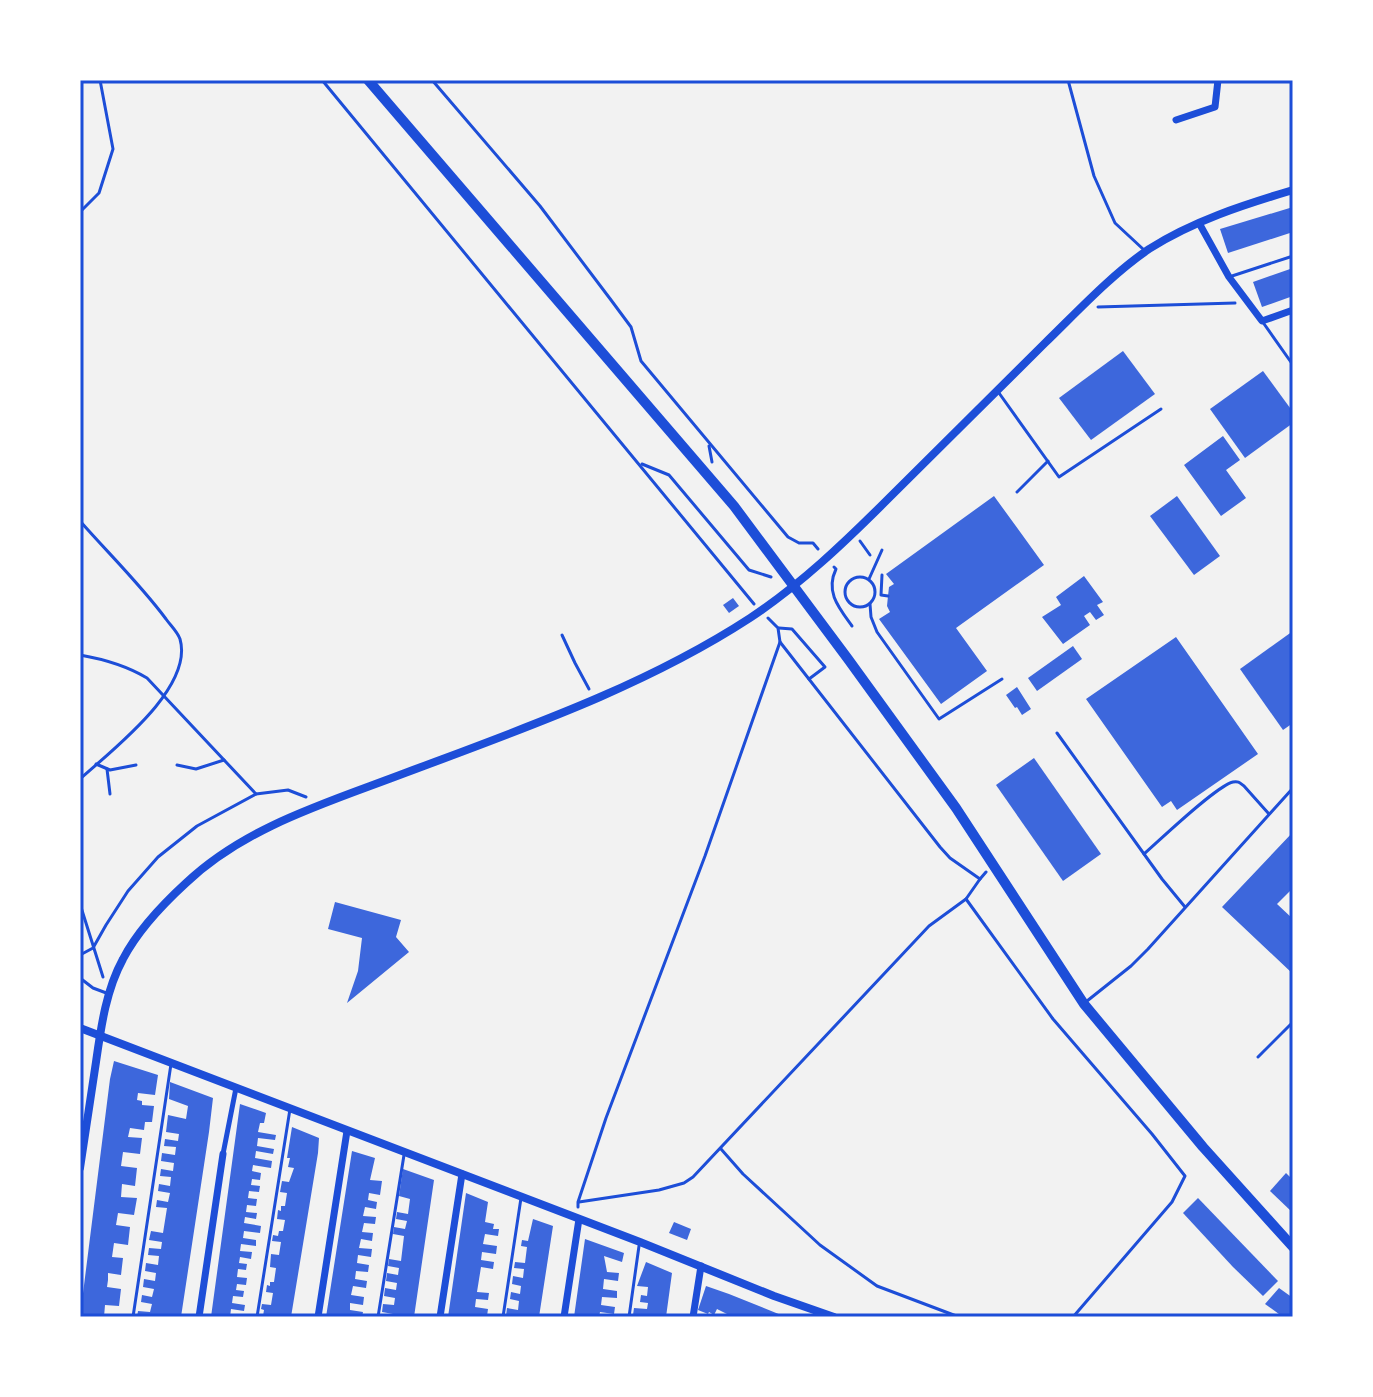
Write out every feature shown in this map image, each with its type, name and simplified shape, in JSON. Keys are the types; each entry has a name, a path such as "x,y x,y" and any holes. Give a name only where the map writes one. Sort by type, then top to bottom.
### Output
{"main road":[{"path":"368,80 734,506 956,808 1084,1004 1203,1147 1293,1247"}],"street":[{"path":"1176,120 1215,107 1218,80"},
{"path":"80,1168 100,1034 109,994 123,958 150,921 186,883 217,858 295,815 595,699 708,643 761,610 854,533 1082,307 1145,252 1175,234 1237,207 1293,190"},
{"path":"1199,223 1229,277 1262,321 1293,310"},
{"path":"80,1028 834,1317"},
{"path":"199,1317 236,1088"},
{"path":"318,1317 347,1131"},
{"path":"440,1317 462,1174"},
{"path":"564,1317 579,1219"},
{"path":"693,1317 701,1266"}],"lane":[{"path":"1068,80 1099,188 1115,223 1145,252"},
{"path":"1229,277 1293,256"},
{"path":"1262,321 1293,365"},
{"path":"997,390 1059,477 1161,409"},
{"path":"1017,492 1048,461"},
{"path":"869,579 882,550"},
{"path":"870,604 861,607 852,604 846,597 846,588 851,580 860,577 869,579 875,587 875,596 870,604 877,632 939,719 1002,679"},
{"path":"1057,733 1185,908"},
{"path":"1144,854 1206,800 1231,783 1244,786 1269,814"},
{"path":"1084,1004 1131,966 1293,788"},
{"path":"80,978 93,988 109,994"},
{"path":"1258,1057 1293,1022"},
{"path":"133,1317 171,1062"},
{"path":"257,1317 290,1109"},
{"path":"378,1317 404,1152"},
{"path":"503,1317 521,1198"},
{"path":"629,1317 640,1242"}],"path":[{"path":"80,212 99,193 113,149 100,80"},
{"path":"322,80 745,594 778,628 780,642 705,856 606,1118 578,1202 579,1219"},
{"path":"432,80 540,206 631,327 641,361 693,424 788,537 799,543 813,543 836,569 831,585 833,597 852,626"},
{"path":"1082,307 1249,302"},
{"path":"639,463 669,475 749,570 794,585"},
{"path":"80,521 147,593 178,634 181,654 171,687 152,712 80,779"},
{"path":"778,628 792,629 825,667 809,679"},
{"path":"562,635 595,699"},
{"path":"780,642 940,847 980,879"},
{"path":"80,655 147,678 256,794"},
{"path":"177,765 196,769 225,760"},
{"path":"96,764 107,769 136,765"},
{"path":"107,769 110,794"},
{"path":"80,955 93,948 128,891 158,857 197,826 256,794 288,790 320,805"},
{"path":"578,1202 672,1187 693,1177 929,926 966,899 994,864"},
{"path":"966,899 1053,1019 1185,1176 1172,1202 1073,1317"},
{"path":"80,904 109,994"},
{"path":"720,1148 743,1174 820,1245 877,1286 959,1317"}],"building":[{"path":"1293,207 1293,232 1228,253 1220,229"},
{"path":"1293,268 1293,296 1262,307 1253,282"},
{"path":"1123,351 1155,394 1091,440 1059,398"},
{"path":"1263,371 1293,412 1293,423 1245,458 1210,409"},
{"path":"1223,436 1240,460 1226,470 1246,498 1221,516 1184,465"},
{"path":"994,496 1044,565 956,628 987,671 941,704 879,619 890,612 887,606 889,587 894,584 886,574"},
{"path":"1177,496 1220,556 1194,575 1150,516"},
{"path":"1084,576 1103,602 1097,605 1104,615 1096,620 1090,612 1084,616 1090,625 1063,644 1042,617 1061,605 1056,597"},
{"path":"733,598 739,606 729,613 723,605"},
{"path":"1293,631 1293,723 1283,730 1240,669"},
{"path":"1176,637 1258,754 1177,810 1171,801 1162,807 1086,699"},
{"path":"1073,646 1082,659 1037,691 1028,678"},
{"path":"1017,687 1031,709 1022,715 1006,695"},
{"path":"1034,758 1101,854 1063,881 996,785"},
{"path":"1293,832 1293,888 1277,904 1293,919 1293,974 1222,907"},
{"path":"335,902 401,920 396,937 409,952 347,1003 358,971 362,938 328,929"},
{"path":"114,1061 158,1075 155,1095 138,1093 137,1100 142,1101 142,1105 154,1106 152,1122 145,1122 144,1130 130,1128 128,1137 142,1138 140,1154 123,1152 121,1166 137,1168 135,1186 122,1184 121,1197 137,1198 134,1215 118,1213 116,1225 130,1227 128,1245 114,1243 112,1257 123,1258 121,1275 108,1273 107,1287 121,1289 119,1306 105,1305 104,1317 80,1317 110,1079"},
{"path":"170,1082 213,1098 209,1132 181,1317 137,1317 138,1311 150,1312 152,1304 141,1302 142,1295 152,1297 154,1289 143,1287 144,1279 155,1281 156,1273 145,1271 146,1263 158,1265 159,1256 148,1255 149,1248 161,1249 162,1242 149,1240 151,1231 163,1233 167,1208 156,1207 157,1200 168,1202 170,1193 158,1191 159,1184 170,1186 171,1177 160,1176 161,1169 173,1171 174,1163 161,1161 162,1153 175,1155 176,1147 164,1146 165,1139 178,1141 179,1134 166,1132 168,1115 186,1119 188,1106 169,1099"},
{"path":"240,1104 266,1113 258,1132 276,1135 275,1140 258,1138 257,1146 274,1149 273,1154 256,1151 255,1158 272,1161 271,1168 253,1165 252,1171 261,1173 260,1180 252,1179 251,1185 260,1186 259,1192 249,1191 248,1198 257,1199 256,1206 247,1205 246,1212 257,1213 256,1219 245,1217 244,1223 261,1226 260,1233 244,1231 243,1238 256,1240 256,1246 241,1244 240,1251 252,1252 251,1259 240,1257 239,1263 247,1264 246,1270 238,1269 237,1277 247,1278 246,1285 237,1284 236,1290 244,1291 243,1297 233,1296 232,1303 245,1305 244,1311 231,1309 230,1317 211,1317"},
{"path":"292,1127 319,1138 318,1153 291,1317 268,1317 263,1316 264,1310 261,1309 262,1304 271,1305 273,1293 266,1292 267,1285 274,1282 276,1268 270,1267 271,1254 279,1255 281,1242 272,1241 273,1235 278,1236 279,1231 283,1231 285,1220 277,1219 278,1210 285,1206 287,1193 280,1192 282,1181 289,1182 294,1168 288,1167 290,1158 287,1158"},
{"path":"352,1151 375,1158 370,1180 382,1181 380,1195 369,1193 368,1200 377,1202 376,1209 365,1207 363,1216 376,1217 375,1224 364,1223 362,1232 373,1233 372,1241 361,1239 359,1248 372,1249 371,1257 358,1255 357,1263 369,1265 368,1272 356,1271 355,1279 367,1281 366,1288 353,1286 351,1295 364,1297 363,1305 350,1303 350,1310 363,1312 362,1317 326,1317"},
{"path":"403,1169 434,1180 414,1317 392,1317 393,1314 382,1312 383,1304 394,1305 395,1298 384,1296 385,1288 396,1290 397,1283 386,1281 387,1273 398,1275 399,1268 388,1266 389,1259 401,1261 404,1236 393,1234 394,1227 405,1229 407,1221 396,1219 397,1212 408,1214 410,1199 399,1196"},
{"path":"1286,1173 1293,1180 1293,1213 1270,1191"},
{"path":"466,1193 488,1202 485,1222 494,1224 493,1229 499,1229 498,1236 485,1234 483,1244 497,1246 496,1254 482,1252 481,1260 494,1262 493,1269 481,1267 477,1292 489,1293 488,1300 476,1299 475,1307 488,1309 487,1316 448,1317"},
{"path":"1198,1198 1278,1281 1263,1296 1183,1213"},
{"path":"533,1219 553,1226 539,1317 506,1316 507,1308 518,1310 519,1301 510,1299 511,1292 520,1294 521,1286 512,1284 513,1276 523,1278 524,1269 514,1268 515,1262 525,1263 527,1247 521,1246 522,1240 528,1241"},
{"path":"674,1222 691,1229 687,1240 669,1233"},
{"path":"585,1239 624,1253 622,1262 604,1256 607,1272 619,1273 618,1281 604,1279 603,1289 617,1291 617,1298 602,1297 601,1305 615,1307 614,1314 600,1312 599,1317 574,1317"},
{"path":"646,1262 672,1273 666,1317 633,1315 634,1308 647,1309 648,1303 640,1302 641,1295 647,1296 648,1287 637,1286"},
{"path":"706,1286 786,1317 726,1317 727,1314 717,1309 714,1315 708,1314 698,1310"},
{"path":"1279,1288 1293,1298 1293,1317 1283,1317 1265,1304"}]}
